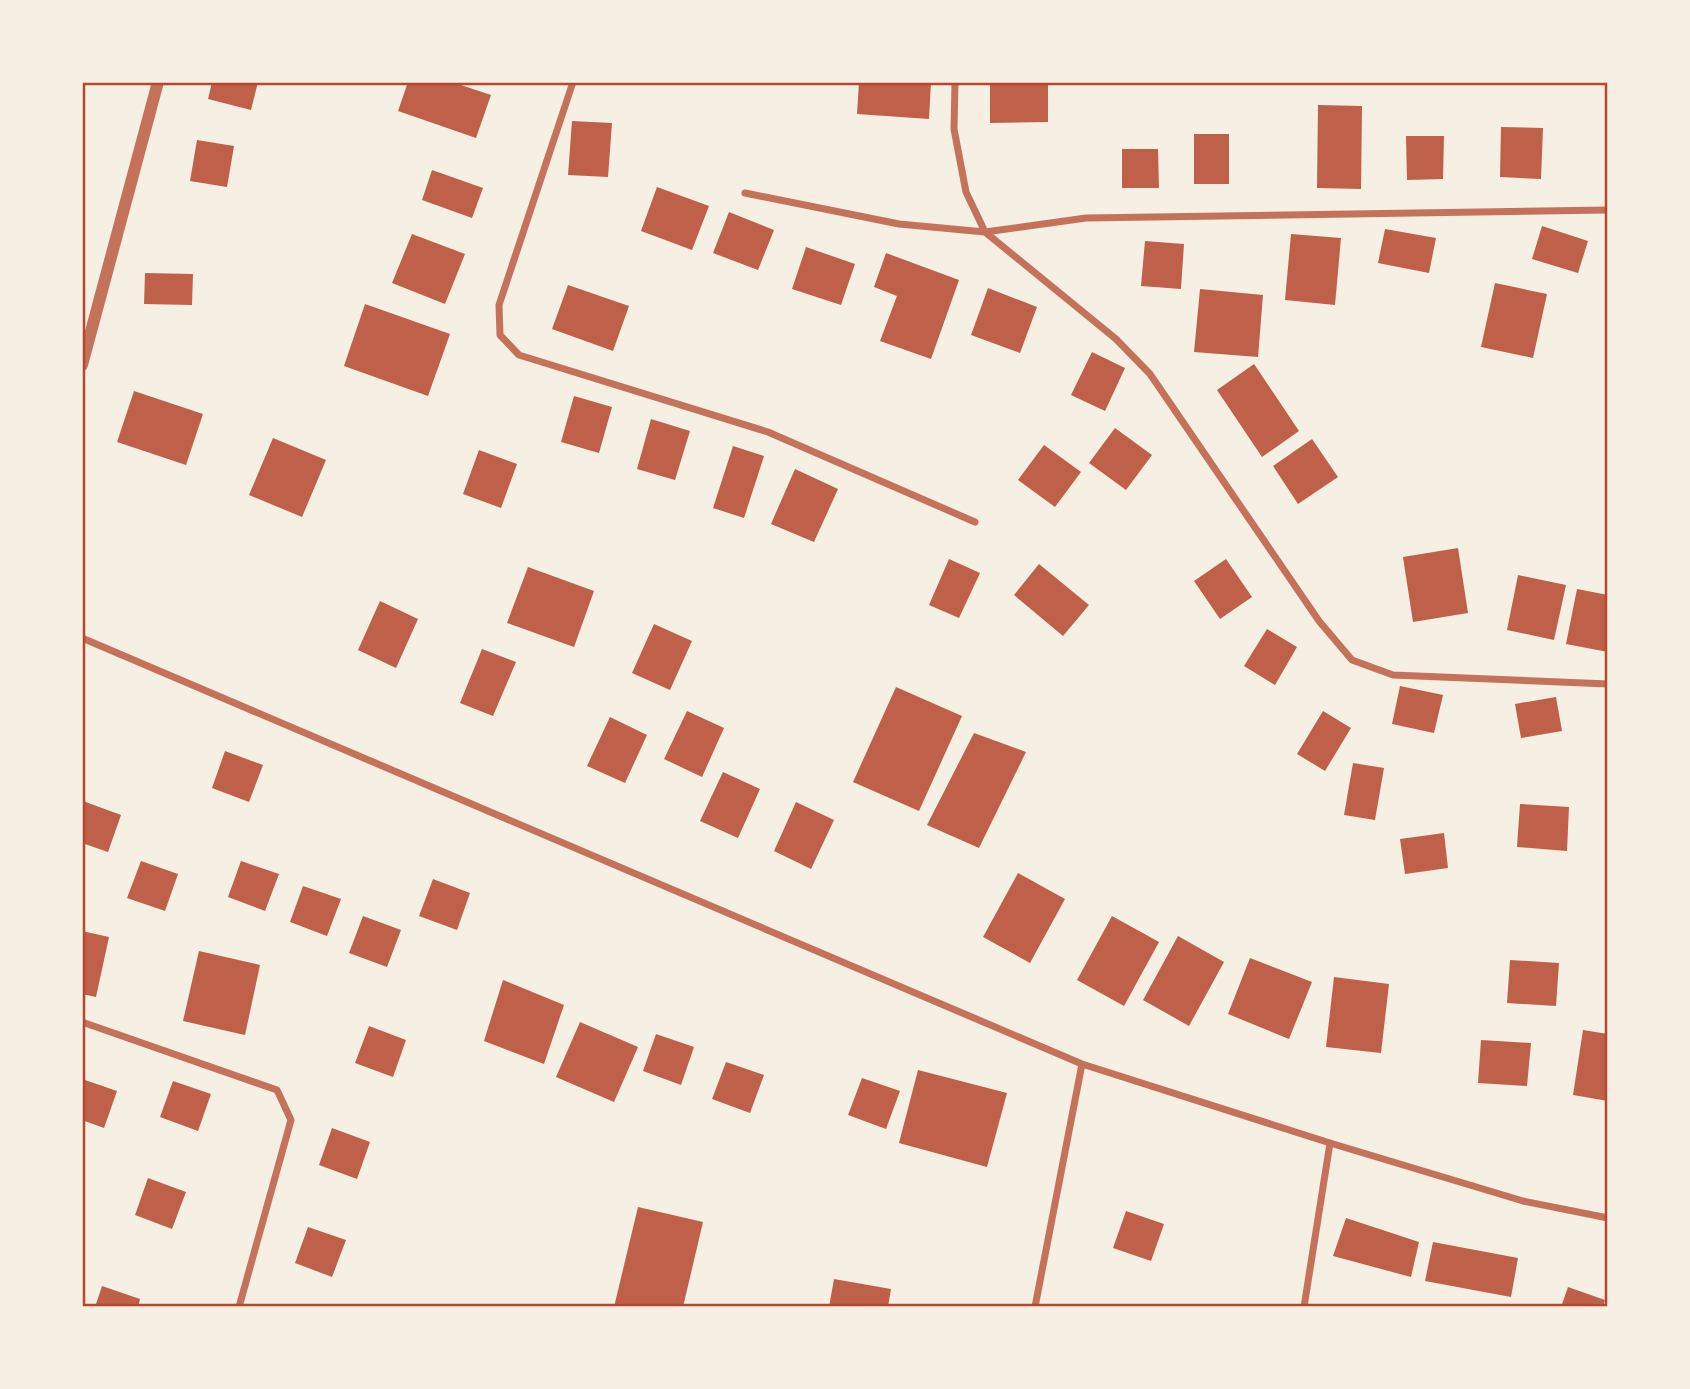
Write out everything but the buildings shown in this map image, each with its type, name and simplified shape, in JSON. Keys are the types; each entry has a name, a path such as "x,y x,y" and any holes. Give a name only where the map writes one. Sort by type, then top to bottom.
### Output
{"street":[{"path":"82,365 158,82"},
{"path":"573,82 499,305 500,335 519,355 768,432 975,522"},
{"path":"955,82 954,129 966,192 985,232 1116,339 1150,374 1319,621 1352,660 1393,675 1608,684"},
{"path":"745,193 899,224 985,232 1086,218 1608,210"},
{"path":"82,638 1082,1064 1523,1201 1608,1218"},
{"path":"82,1022 277,1090 291,1120 239,1307"},
{"path":"1035,1307 1082,1064"},
{"path":"1304,1307 1330,1143"}]}
